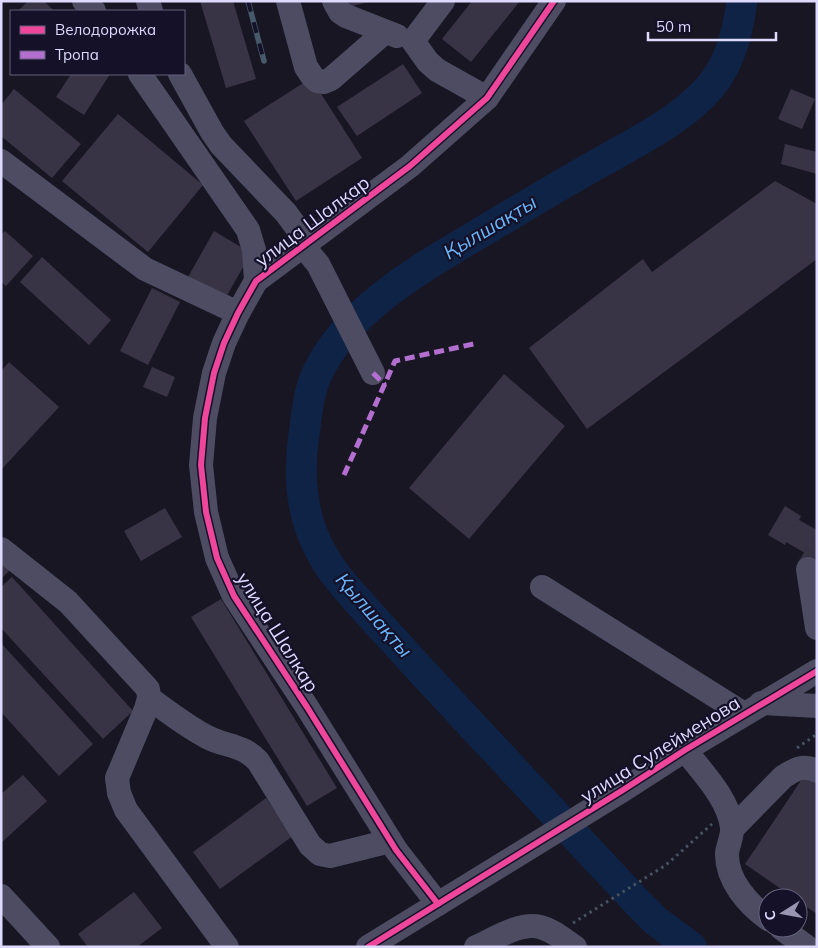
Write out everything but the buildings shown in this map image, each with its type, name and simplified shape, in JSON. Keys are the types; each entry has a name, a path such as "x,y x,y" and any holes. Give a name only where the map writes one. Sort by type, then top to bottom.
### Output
{"street":[{"path":"84,1 93,10"},
{"path":"288,1 306,67 317,80 324,82 331,79 385,32"},
{"path":"334,1 340,12 346,16 413,41 428,62 437,70 486,98"},
{"path":"413,41 443,1"},
{"name":"улица Шалкар","path":"438,904 390,842 307,708 234,596 217,558 206,512 201,465 206,418 214,373 224,343 256,281 410,166 486,98 554,1"},
{"path":"141,75 248,230 254,250 256,281"},
{"path":"181,75 221,145 286,213 297,228 303,246 318,264 373,373"},
{"path":"1,161 145,269 238,313"},
{"path":"1,549 68,602 148,689 149,698 146,709 117,778 119,793 126,810 227,947"},
{"path":"808,569 817,628"},
{"path":"542,587 753,709 817,706"},
{"name":"улица Сулейменова","path":"368,947 397,940 438,904 685,750 817,671"},
{"path":"149,698 178,720 209,738 251,753 258,761 310,845 320,854 330,856 390,842"},
{"path":"685,750 718,793 732,829"},
{"path":"758,911 731,877 727,862 728,844 732,829 783,777 802,768 809,767 817,771"},
{"path":"1,896 39,944"},
{"path":"476,947 517,929 534,926 556,934 575,947"},
{"path":"794,938 807,947"}],"path":[{"path":"585,915 666,865"}],"waterway":[{"name":"Қылшақты","path":"691,947 656,921 636,901 428,678 341,581 324,558 309,523 303,494 301,464 307,411 314,381 330,350 347,329 368,309 413,274 645,137 686,110 710,87 723,68 732,47 742,1"}],"tunnel":[{"path":"808,569 817,554"}],"railway":[{"path":"248,1 264,61"}],"marked path":[{"path":"344,475 395,361 478,343"},
{"path":"373,373 385,385"}],"cycle path":[{"path":"438,904 396,850 307,707 234,596 217,558 206,512 201,465 205,418 214,373 224,343 256,281 410,166 487,98 554,1"},
{"path":"368,947 685,750 817,671"}]}
